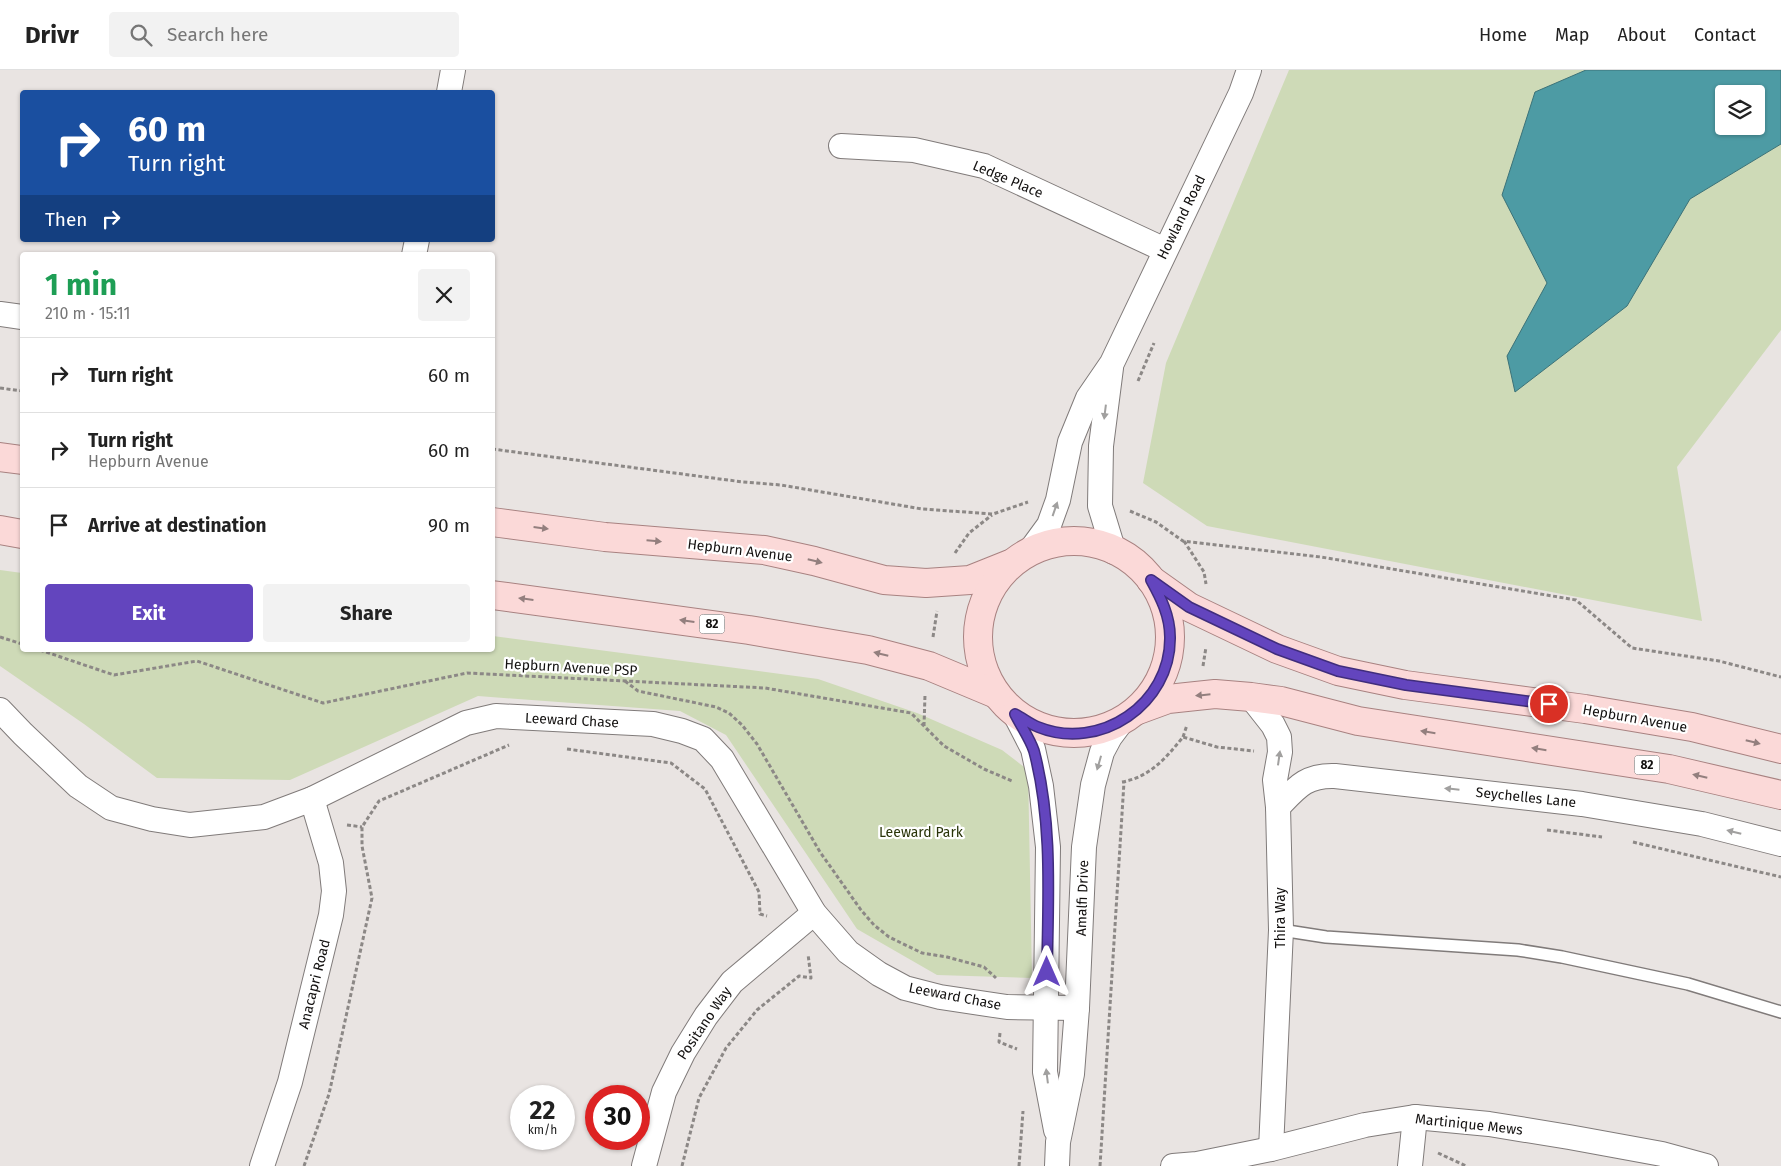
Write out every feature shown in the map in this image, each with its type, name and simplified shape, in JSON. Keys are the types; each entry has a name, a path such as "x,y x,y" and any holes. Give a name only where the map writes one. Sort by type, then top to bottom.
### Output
{"main road":[{"path":"0,457 20,460"},
{"name":"Hepburn Avenue","path":"495,522 605,537 764,550 884,580 926,583 970,580 1021,557"},
{"path":"0,530 20,534"},
{"name":"82","path":"1130,715 1151,695 1162,677 1168,658 1170,638 1168,617 1151,580 1126,557 1094,543 1073,541 1051,543 1021,557 997,578 986,595 979,615 977,635 979,656 986,676 996,694 1015,714 1039,727 1066,733 1085,733 1104,729 1130,715 1168,699 1215,694 1251,697 1281,702 1358,721 1669,769 1781,795"},
{"name":"Hepburn Avenue","path":"1151,580 1189,607 1277,649 1338,671 1406,685 1585,709 1692,727 1781,749"},
{"name":"82","path":"495,595 749,630 868,650 928,666 996,694"}],"street":[{"path":"449,90 454,70"},
{"name":"Howland Road","path":"1021,557 1049,525 1058,500 1070,442 1088,398 1112,364 1241,93 1249,70"},
{"name":"Ledge Place","path":"841,146 914,150 984,166 1165,250"},
{"path":"0,314 20,317"},
{"name":"Howland Road","path":"1112,364 1101,446 1100,506 1114,552"},
{"name":"Thira Way","path":"1251,697 1273,725 1279,737 1280,752 1275,780 1278,807 1281,930 1272,1149"},
{"name":"Leeward Chase","path":"0,710 78,786 111,808 152,819 190,825 264,818 312,799 466,723 496,716 653,724 682,731 703,739 722,759 814,913 848,952 879,974 906,988 940,997 1002,1006 1077,1008"},
{"name":"Amalfi Drive","path":"1015,714 1033,749 1041,786 1048,847 1046,1072 1058,1142"},
{"name":"Amalfi Drive","path":"1057,1166 1058,1142 1072,1074 1077,1008 1084,846 1093,785 1102,752 1110,737 1130,715"},
{"name":"Seychelles Lane","path":"1278,807 1300,785 1312,778 1336,776 1582,804 1702,824 1781,844"},
{"name":"Anacapri Road","path":"262,1166 290,1082 331,914 334,891 331,864 312,799"},
{"name":"Positano Way","path":"644,1166 664,1092 682,1053 701,1023 732,982 814,913"},
{"path":"1410,1166 1415,1117"},
{"name":"Martinique Mews","path":"1173,1166 1197,1164 1272,1149 1365,1124 1415,1117 1489,1124 1662,1154 1706,1166"}],"lane":[{"path":"1281,930 1326,936 1518,950 1562,957 1688,984 1781,1012"}],"path":[{"path":"1135,388 1156,338"},
{"path":"0,388 20,390"},
{"path":"495,449 743,482 780,484 922,508 993,514"},
{"path":"924,726 925,680 936,611 950,562 969,533 993,514 1034,500"},
{"path":"1124,510 1156,522 1183,541 1321,557 1576,600 1632,648 1719,661 1781,677"},
{"path":"0,637 20,643"},
{"name":"Hepburn Avenue PSP","path":"46,652 114,675 197,662 323,703 467,673 765,688 911,713 944,746 984,769 1014,782"},
{"path":"625,681 638,691 716,707 728,713 742,725 757,744 820,852 860,910 874,925 889,936 922,953 947,957 984,967 995,976 1003,991 999,1042 1017,1048 1022,1054"},
{"path":"1100,1166 1124,782 1151,771 1166,758 1183,737 1217,747 1261,751"},
{"path":"304,1166 329,1094 372,898 362,846 362,827 379,802 516,742"},
{"path":"564,749 671,763 706,789 759,892 760,914 785,920 807,946 811,978 799,976 757,1010 726,1048 699,1098 682,1166"},
{"path":"1019,1166 1023,1108"}],"green space":[{"path":"1289,70 1781,70 1781,330 1677,467 1702,621 1207,526 1143,483 1166,363"},
{"name":"Leeward Park","path":"0,570 20,573 20,652 495,652 495,636 818,679 917,713 1002,750 1028,770 1032,978 937,975 857,929 726,735 680,711 478,696 290,780 157,778 84,724 0,666"}],"water":[{"path":"1586,70 1781,70 1781,144 1690,199 1627,306 1515,392 1507,356 1547,283 1502,195 1535,92"}],"route":[{"path":"1047,972 1048,847 1041,786 1033,749 1015,714 1039,727 1066,733 1085,733 1104,729 1122,721 1138,710 1151,695 1162,677 1168,658 1170,638 1168,617 1162,598 1151,580 1189,607 1277,649 1338,671 1406,685 1549,704"}]}
